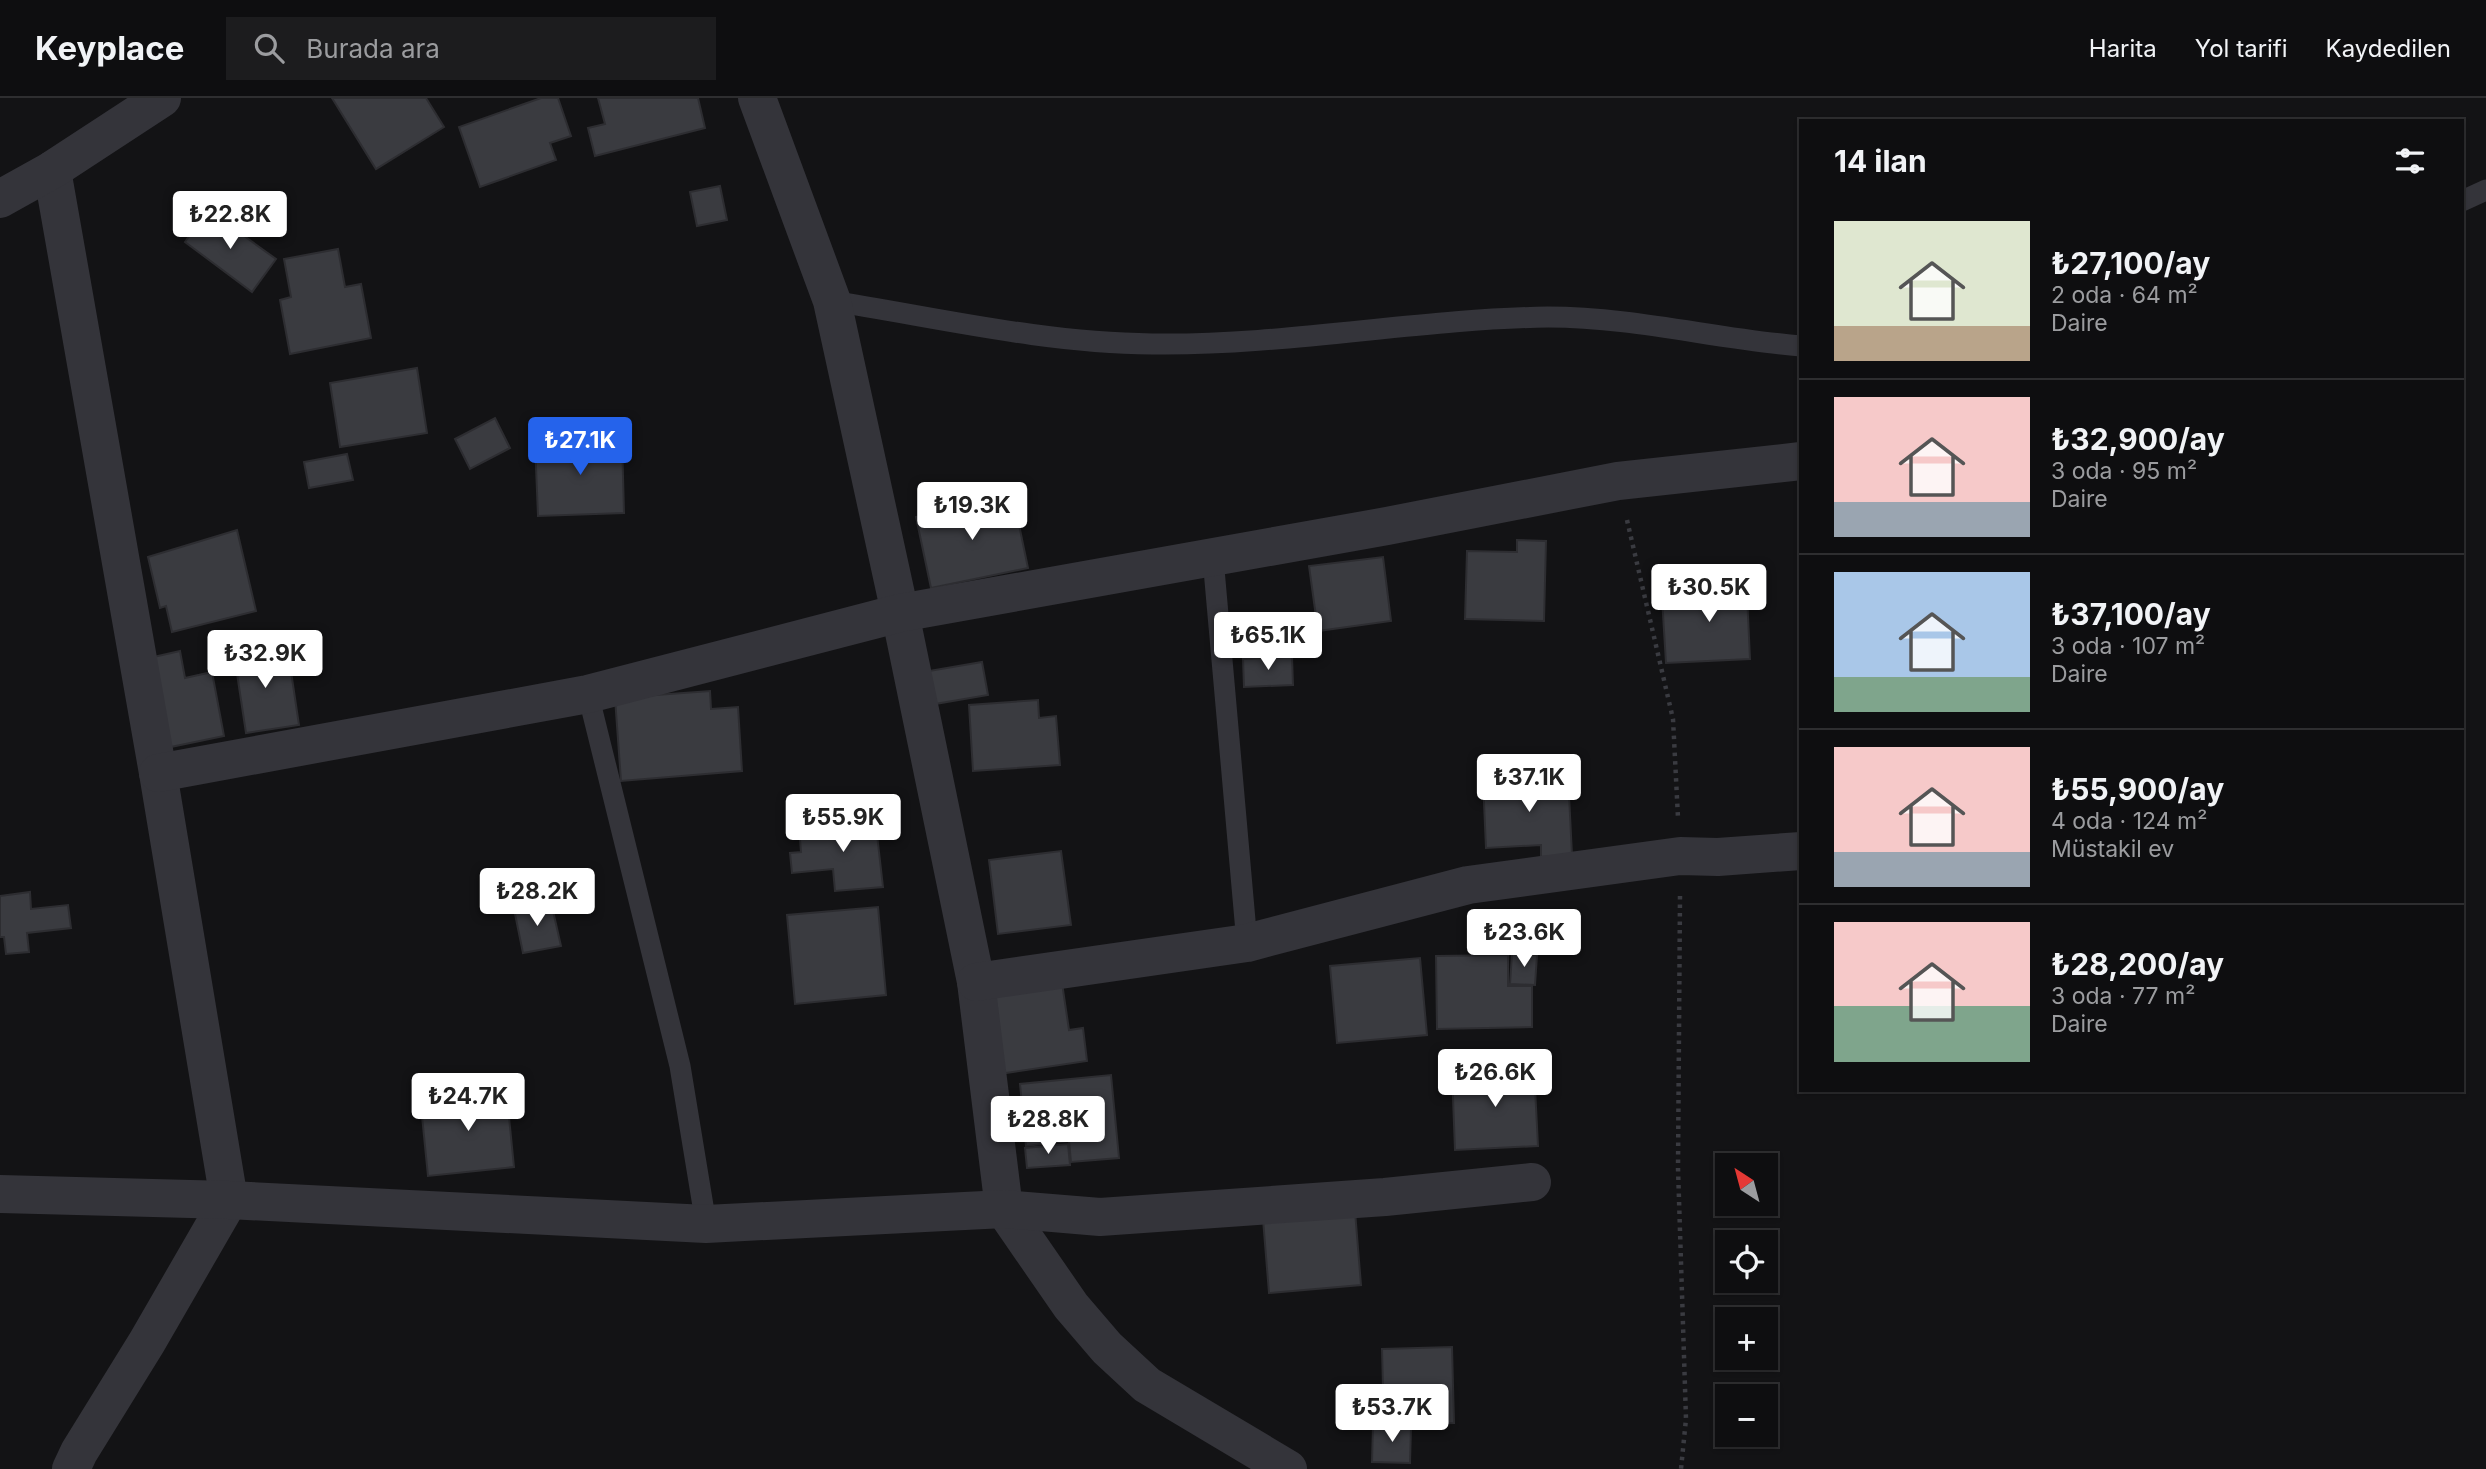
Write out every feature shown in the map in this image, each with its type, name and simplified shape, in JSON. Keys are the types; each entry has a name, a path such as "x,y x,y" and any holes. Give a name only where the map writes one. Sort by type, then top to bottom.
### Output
{"street":[{"path":"0,199 52,170 162,98"},
{"path":"757,98 832,301 976,982 1004,1209 1071,1306 1107,1348 1147,1385 1288,1469"},
{"path":"52,170 158,773 229,1200 71,1469"},
{"path":"158,773 588,694 900,613 1213,558 1618,481 1799,461"},
{"path":"976,982 1247,943 1468,884 1680,856 1799,852"},
{"path":"0,1194 229,1200 706,1224 1004,1209 1100,1217 1385,1197 1532,1182"}],"lane":[{"path":"2464,200 2486,190"},
{"path":"832,301 1009,332 1090,342 1153,345 1214,343 1549,317 1605,319 1799,346"},
{"path":"1213,558 1247,943"},
{"path":"588,694 680,1066 706,1224"}],"path":[{"path":"1618,481 1673,719 1680,856 1678,1168 1686,1419 1681,1469"}],"building":[{"path":"332,98 426,98 444,127 376,169"},
{"path":"541,98 558,98 571,136 550,143 556,160 480,187 459,127"},
{"path":"598,98 698,98 705,128 595,156 588,128 605,124"},
{"path":"720,186 727,220 697,226 690,192"},
{"path":"208,210 276,259 252,292 185,242"},
{"path":"338,249 345,287 361,284 371,338 290,354 280,300 291,297 284,259"},
{"path":"417,368 427,433 340,447 330,383"},
{"path":"495,418 510,448 470,469 455,439"},
{"path":"622,439 624,513 538,516 535,442"},
{"path":"347,454 353,480 309,488 304,462"},
{"path":"1013,496 1028,568 931,588 916,517"},
{"path":"237,530 256,611 172,632 166,606 160,608 148,557"},
{"path":"1517,540 1546,541 1544,621 1465,619 1467,551 1517,552"},
{"path":"1383,557 1391,621 1318,631 1309,566"},
{"path":"1746,573 1750,659 1666,663 1662,598 1721,595 1720,574"},
{"path":"265,643 268,661 289,658 299,725 246,733 233,647"},
{"path":"180,651 185,678 212,672 224,736 166,748 149,658"},
{"path":"1292,657 1293,685 1244,687 1243,659"},
{"path":"982,662 988,695 935,704 929,671"},
{"path":"710,691 711,709 738,707 742,771 621,781 615,698"},
{"path":"1038,700 1039,718 1056,716 1060,765 973,771 969,705"},
{"path":"1568,775 1572,855 1541,857 1541,845 1486,848 1483,780"},
{"path":"875,817 883,887 835,891 833,869 792,873 790,853 801,852 800,839 822,836 821,822"},
{"path":"1061,851 1071,925 998,934 989,860"},
{"path":"30,892 31,909 68,905 71,928 27,933 29,952 6,954 4,937 0,937 0,896"},
{"path":"551,902 561,946 523,953 514,909"},
{"path":"878,907 886,995 795,1004 787,915"},
{"path":"1512,954 1537,955 1535,985 1510,984"},
{"path":"1508,955 1508,986 1532,986 1532,1027 1437,1029 1436,956"},
{"path":"1420,958 1427,1035 1337,1043 1330,966"},
{"path":"1062,983 1069,1030 1083,1028 1087,1061 999,1074 987,994"},
{"path":"1534,1068 1538,1146 1455,1150 1452,1072"},
{"path":"1111,1075 1119,1158 1071,1162 1069,1141 1026,1146 1020,1084"},
{"path":"484,1083 485,1099 507,1097 514,1167 428,1176 421,1106 451,1103 449,1087"},
{"path":"1068,1144 1070,1165 1027,1168 1025,1148"},
{"path":"1355,1211 1361,1285 1269,1293 1263,1219"},
{"path":"1452,1347 1454,1423 1384,1425 1382,1349"},
{"path":"1373,1426 1411,1427 1410,1463 1372,1462"}]}
